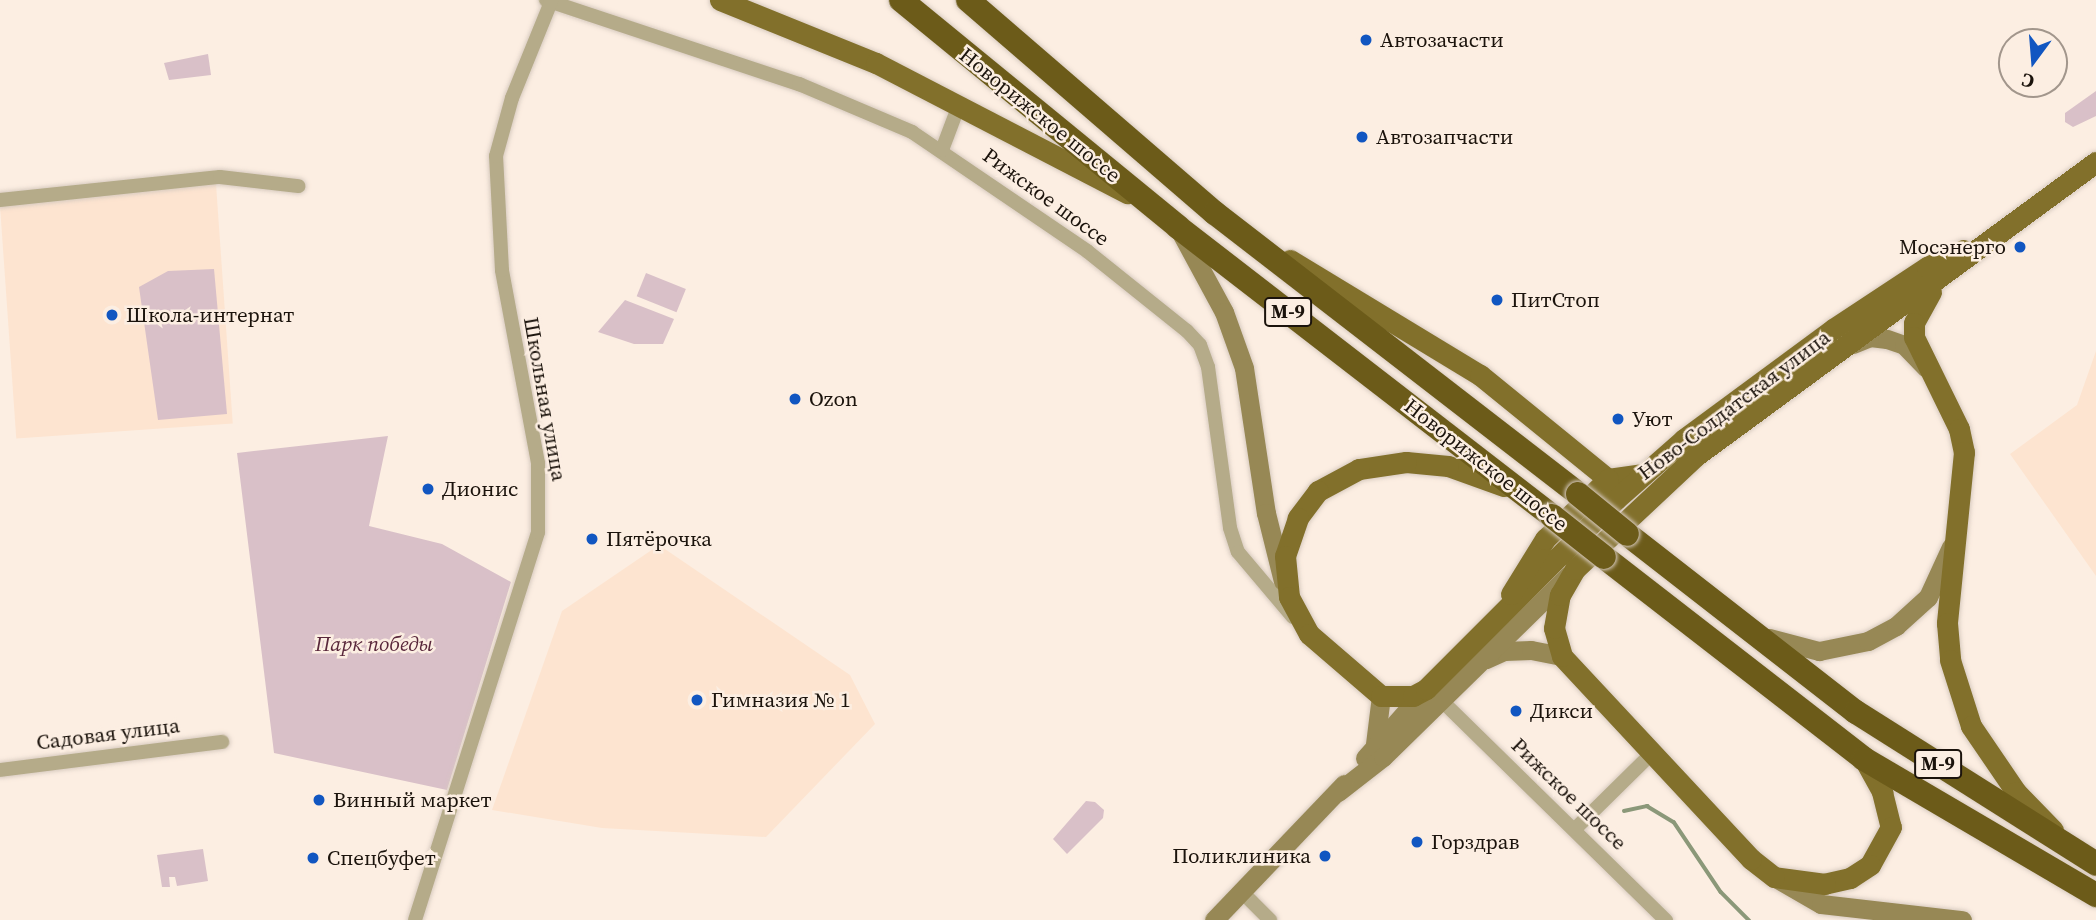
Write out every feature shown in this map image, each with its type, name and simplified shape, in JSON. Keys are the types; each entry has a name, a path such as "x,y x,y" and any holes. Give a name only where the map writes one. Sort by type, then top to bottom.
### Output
{"highway":[{"name":"Новорижское шоссе","path":"901,0 1178,226 1864,759 2096,895"},
{"name":"Новорижское шоссе","path":"968,0 1215,213 1578,494 1731,619 1856,712 2096,864"}],"main road":[{"path":"720,0 826,41 959,105 1012,137 1154,207"},
{"name":"Ново-Солдатская улица","path":"1338,792 1374,748 1434,695 1482,661 1697,455 1939,280 1988,239 2096,162"},
{"path":"1215,213 1428,340 1513,402 1608,479"},
{"name":"М-9","path":"1178,226 1224,312 1244,368 1266,513 1289,597 1309,634"},
{"name":"Ново-Солдатская улица","path":"1214,920 1434,695 1500,615 1642,474 1833,329 1927,267 1988,239"},
{"path":"1939,280 1914,323 1914,337 1959,429 1964,452 1947,623 1950,660 1971,726 2016,792 2071,849"},
{"path":"1849,346 1870,337 1887,339 1904,345 1932,374"},
{"name":"М-9","path":"1289,597 1285,556 1298,518 1318,491 1359,469 1406,462 1448,466 1482,475 1528,498"},
{"path":"1500,615 1538,548 1608,479 1642,474"},
{"path":"1731,619 1777,642 1807,650 1844,648 1868,641 1896,626 1928,597 1954,540"},
{"path":"1575,569 1555,613 1555,642 1562,656 1751,859 1774,877 1821,904 1962,920"},
{"path":"1309,634 1381,696 1434,695"},
{"path":"1482,661 1504,651 1562,656"},
{"path":"1374,748 1381,696"},
{"path":"1774,877 1825,884 1850,878 1870,865 1891,827 1882,792 1864,759"}],"street":[{"name":"Рижское шоссе","path":"548,1 799,84 877,115 942,149 1087,251 1200,345 1208,367 1230,528 1252,573 1309,634"},
{"name":"Школьная улица","path":"415,920 538,532 538,463 502,270 496,156 512,98 548,1"},
{"path":"942,149 959,105"},
{"path":"0,200 130,184 220,177 298,186"},
{"name":"Рижское шоссе","path":"1434,695 1666,920"},
{"name":"Садовая улица","path":"0,770 222,742"},
{"path":"1575,829 1652,753"},
{"path":"1242,892 1270,920"}],"shaded area":[{"name":"Школа-интернат","path":"216,184 233,423 16,439 0,199"},
{"path":"2096,351 2096,576 2010,454 2077,405"},
{"name":"Гимназия № 1","path":"659,545 850,675 875,724 766,837 602,828 492,810 562,611"}],"green space":[{"path":"208,54 211,75 169,80 164,63"},
{"path":"2096,91 2096,116 2073,127 2065,122 2065,113"},
{"path":"214,269 227,414 158,420 139,287 168,271"},
{"path":"646,273 686,289 677,312 637,296"},
{"path":"625,300 674,319 663,344 634,344 598,332"},
{"name":"Парк победы","path":"388,436 369,526 442,544 511,582 447,790 274,753 237,453"},
{"path":"1086,801 1095,802 1104,810 1103,818 1067,854 1053,839"},
{"path":"203,849 208,881 177,886 175,877 169,877 170,887 162,887 157,855"}],"waterway":[{"path":"1624,811 1647,806 1674,822 1721,892 1749,920"}],"place":[{"name":"Автозачасти","path":"1366,40"},
{"name":"Автозапчасти","path":"1362,137"},
{"name":"Мосэнерго","path":"2020,247"},
{"name":"ПитСтоп","path":"1497,300"},
{"name":"Школа-интернат","path":"112,315"},
{"name":"Ozon","path":"795,399"},
{"name":"Уют","path":"1618,419"},
{"name":"Дионис","path":"428,489"},
{"name":"Пятёрочка","path":"592,539"},
{"name":"Гимназия № 1","path":"697,700"},
{"name":"Дикси","path":"1516,711"},
{"name":"Винный маркет","path":"319,800"},
{"name":"Горздрав","path":"1417,842"},
{"name":"Поликлиника","path":"1325,856"},
{"name":"Спецбуфет","path":"313,858"}]}
